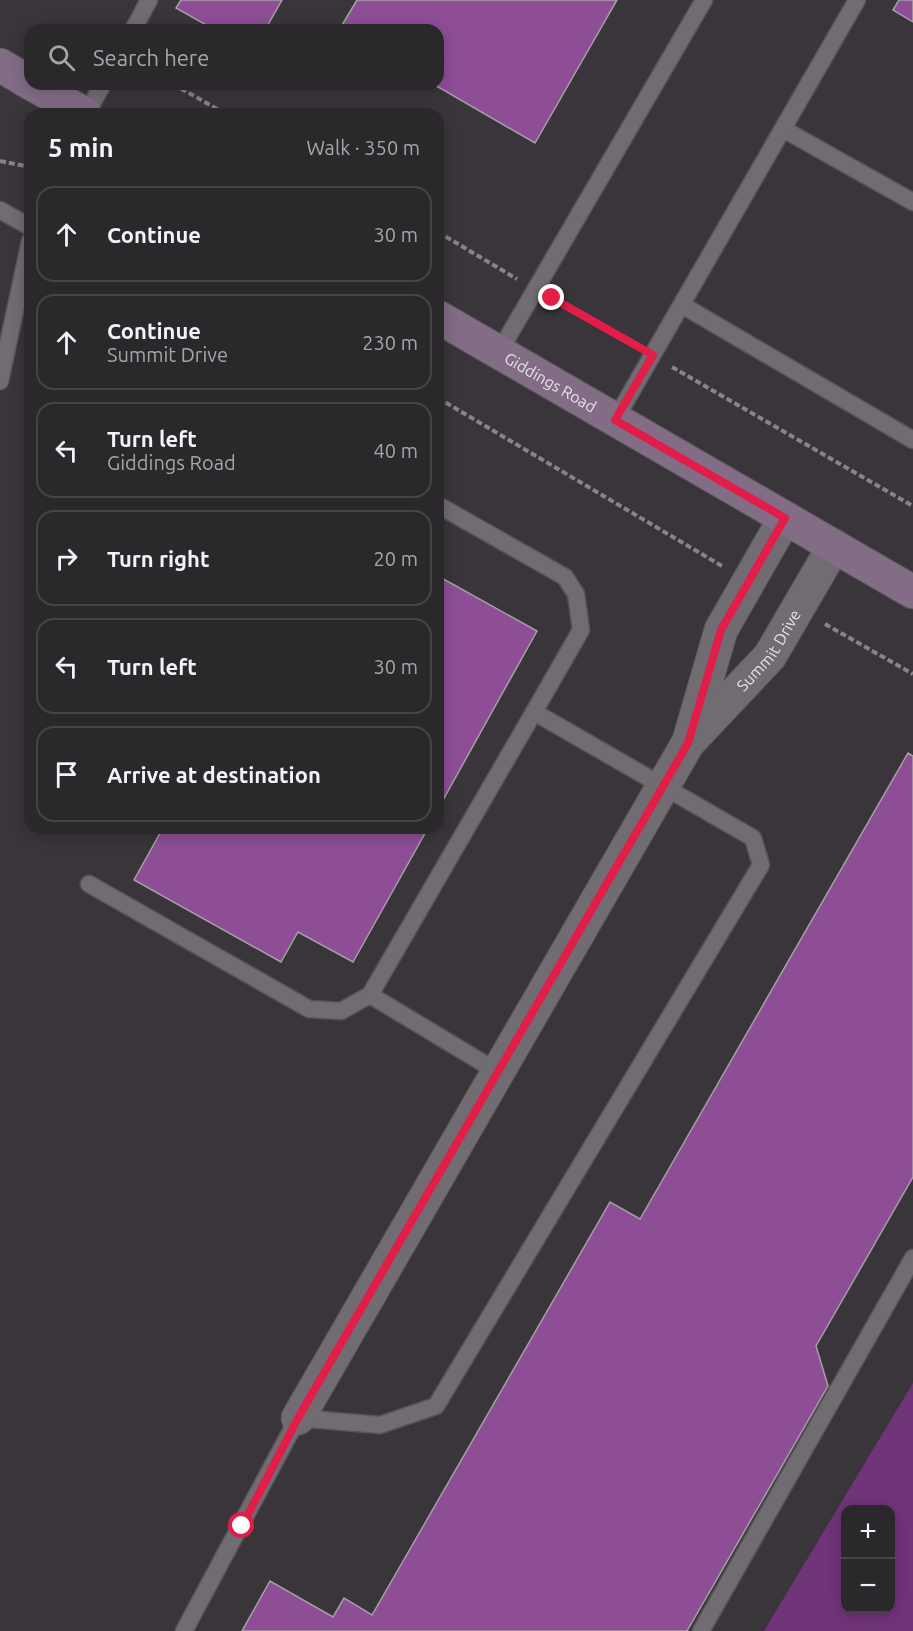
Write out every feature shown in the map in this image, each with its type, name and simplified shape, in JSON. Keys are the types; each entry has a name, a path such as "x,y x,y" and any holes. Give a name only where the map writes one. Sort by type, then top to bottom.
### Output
{"street":[{"path":"0,65 24,79"},
{"path":"43,90 75,108"},
{"name":"Giddings Road","path":"444,320 913,592"},
{"name":"Summit Drive","path":"688,743 721,630 785,518"},
{"name":"Summit Drive","path":"298,1418 688,743 770,656 834,546"}],"lane":[{"path":"136,24 149,0"},
{"path":"499,352 704,0"},
{"path":"615,420 857,0"},
{"path":"89,108 100,90"},
{"path":"783,129 913,202"},
{"path":"0,210 24,224"},
{"path":"0,381 24,269"},
{"path":"682,305 913,440"},
{"path":"89,884 309,1009 341,1011 370,995 581,630 576,594 565,577 444,508"},
{"path":"184,1631 298,1418 380,1425 436,1406 761,865 753,838 662,788 534,712"},
{"path":"370,995 498,1072"},
{"path":"701,1631 913,1258"}],"path":[{"path":"184,90 215,108"},
{"path":"0,161 24,166"},
{"path":"444,235 913,506"},
{"path":"444,403 749,581"},
{"path":"798,609 913,674"}],"shaded area":[{"path":"913,1383 913,1631 764,1631"}],"building":[{"path":"181,0 282,0 268,24 204,24 176,8"},
{"path":"357,0 617,0 535,143 443,90 444,24 343,24"},
{"path":"899,0 913,0 913,22 893,10"},
{"path":"444,579 537,631 444,798"},
{"path":"908,753 913,756 913,1177 816,1346 828,1386 687,1631 242,1631 270,1581 333,1617 344,1598 372,1615 610,1202 640,1219"},
{"path":"160,834 425,834 353,962 298,932 281,962 134,880"}],"route":[{"path":"242,1526 298,1418 688,743 721,630 785,518 615,420 653,355 552,298"}]}
